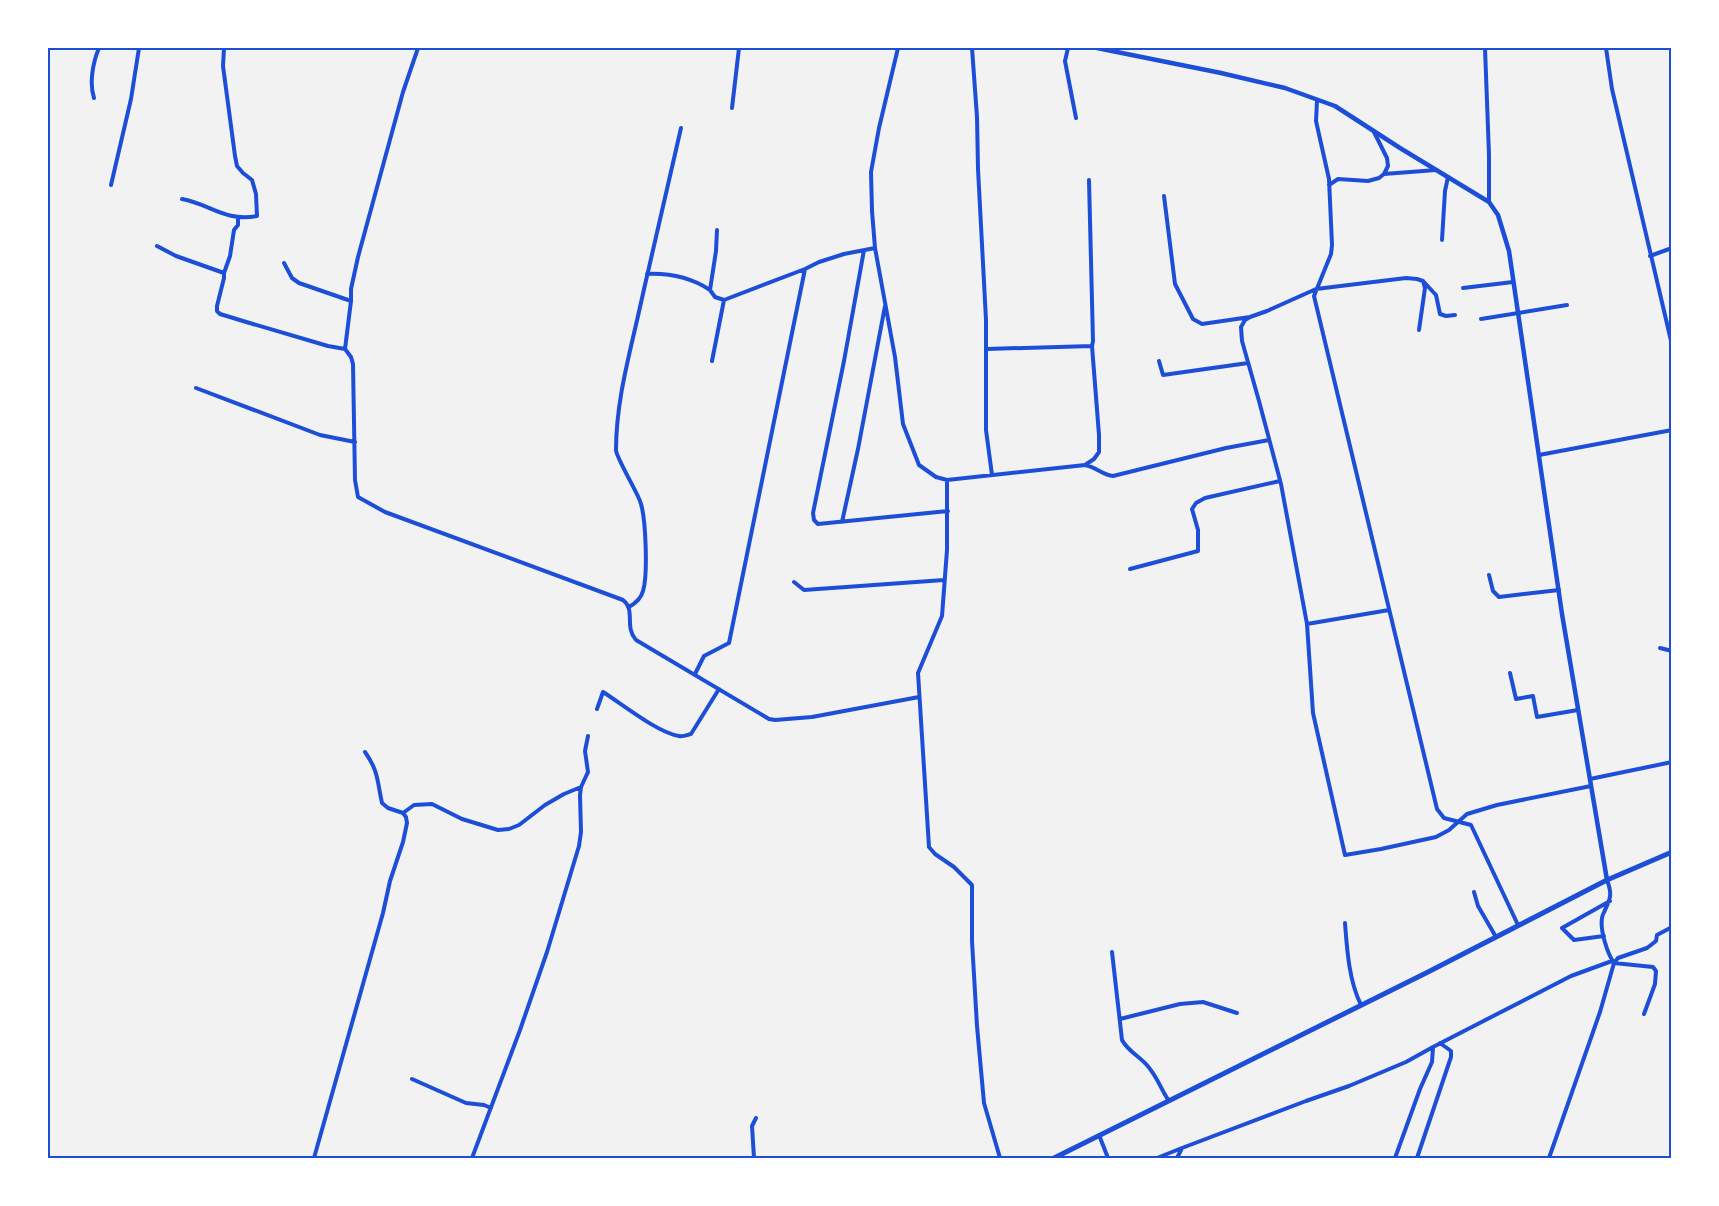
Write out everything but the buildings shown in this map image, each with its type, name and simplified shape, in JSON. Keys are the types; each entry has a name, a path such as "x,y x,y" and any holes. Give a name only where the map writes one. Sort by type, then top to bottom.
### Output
{"main road":[{"path":"1054,1158 1607,880 1672,852"}],"street":[{"path":"94,98 92,92 92,72 99,48"},
{"path":"111,185 131,99 139,48"},
{"path":"182,200 189,200 215,212 238,217 258,216 256,194 252,180 237,166 227,100 224,48"},
{"path":"345,349 351,289 365,229 403,92 418,48"},
{"path":"732,108 739,48"},
{"path":"898,48 879,128 872,172 872,211 875,248 895,357 903,424 919,465 936,477 947,480 1085,464 1093,466 1106,476 1113,476 1226,448 1269,440"},
{"path":"972,48 978,116 978,169 986,349 986,430 992,475"},
{"path":"1068,48 1065,61 1076,118"},
{"path":"1097,48 1221,72 1285,88 1335,106 1489,202 1494,207 1502,226 1513,282 1578,710 1607,880 1611,891 1610,901 1602,918 1605,948 1613,962 1600,1012 1549,1158"},
{"path":"1127,54 1129,48"},
{"path":"1485,48 1489,202"},
{"path":"1606,48 1612,89 1672,345"},
{"path":"1317,101 1316,121 1329,185 1332,245 1331,254 1314,296 1437,809 1444,818 1471,825 1518,926"},
{"path":"629,608 639,601 643,591 645,576 645,529 643,508 616,453 616,430 628,359 681,128"},
{"path":"1329,185 1338,179 1368,181 1379,178 1384,174 1388,166 1387,158 1374,130"},
{"path":"1384,174 1436,170"},
{"path":"1442,240 1448,177"},
{"path":"1085,464 1094,459 1099,452 1092,346 1089,180"},
{"path":"1164,196 1175,284 1193,319 1202,324 1250,317 1268,311 1316,289 1406,278 1423,281 1436,295 1440,314 1446,316 1455,315"},
{"path":"238,217 238,225 234,230 217,311 220,314 328,346 345,349 354,364 355,480 358,496 372,506 624,600 628,603 631,635 636,640 769,719 812,717 919,697"},
{"path":"710,290 717,230"},
{"path":"157,246 176,256 224,273"},
{"path":"647,274 672,274 702,285 710,290 715,297 724,300 819,262 844,254 875,248"},
{"path":"1650,256 1672,248"},
{"path":"864,250 814,520 818,524 948,511"},
{"path":"284,262 292,278 299,283 351,301"},
{"path":"695,674 704,656 729,643 805,269"},
{"path":"1419,330 1425,288 1423,281"},
{"path":"1463,288 1513,282"},
{"path":"712,361 724,300"},
{"path":"842,522 858,450 886,303"},
{"path":"1481,319 1567,305"},
{"path":"1250,317 1242,324 1240,332 1280,481 1307,624 1313,712 1345,855 1436,837 1449,830 1467,814 1496,805 1591,786"},
{"path":"986,349 1092,346"},
{"path":"1159,362 1163,376 1248,363"},
{"path":"196,388 320,435 355,442"},
{"path":"1539,455 1672,430"},
{"path":"947,480 948,511 942,616 918,673 929,847 935,854 954,867 972,885 972,941 984,1103 1000,1158"},
{"path":"1130,568 1198,551 1198,530 1192,509 1196,503 1205,498 1280,481"},
{"path":"1489,575 1493,592 1499,597 1559,590"},
{"path":"794,582 804,590 944,580"},
{"path":"1307,624 1389,610"},
{"path":"1660,648 1672,651"},
{"path":"1510,673 1516,699 1533,696 1537,717 1578,710"},
{"path":"597,709 603,692 660,729 680,736 686,736 691,734 720,689"},
{"path":"472,1158 547,952 579,846 581,832 581,787 588,772 585,751 588,736"},
{"path":"314,1158 383,913 390,881 408,823 403,813 388,808 382,803 376,770 366,752"},
{"path":"1590,779 1672,762"},
{"path":"403,813 414,804 432,804 462,819 498,830 509,829 518,825 557,798 581,787"},
{"path":"1474,892 1481,911 1496,937"},
{"path":"1604,936 1574,940 1562,928 1610,901"},
{"path":"1345,923 1353,985 1361,1005"},
{"path":"1157,1158 1306,1100 1349,1086 1406,1062 1571,976 1648,948 1656,941 1657,935 1672,927"},
{"path":"1112,952 1122,1040 1127,1049 1140,1058 1150,1069 1169,1101"},
{"path":"1613,962 1652,967 1656,971 1655,984 1644,1014"},
{"path":"1120,1019 1180,1004 1203,1002 1237,1013"},
{"path":"1417,1158 1451,1057 1451,1051 1440,1044"},
{"path":"1395,1158 1432,1062 1434,1047"},
{"path":"412,1079 466,1103 484,1105 491,1108"},
{"path":"754,1158 752,1126 756,1118"},
{"path":"1099,1136 1108,1158"},
{"path":"1177,1158 1182,1148"}]}
